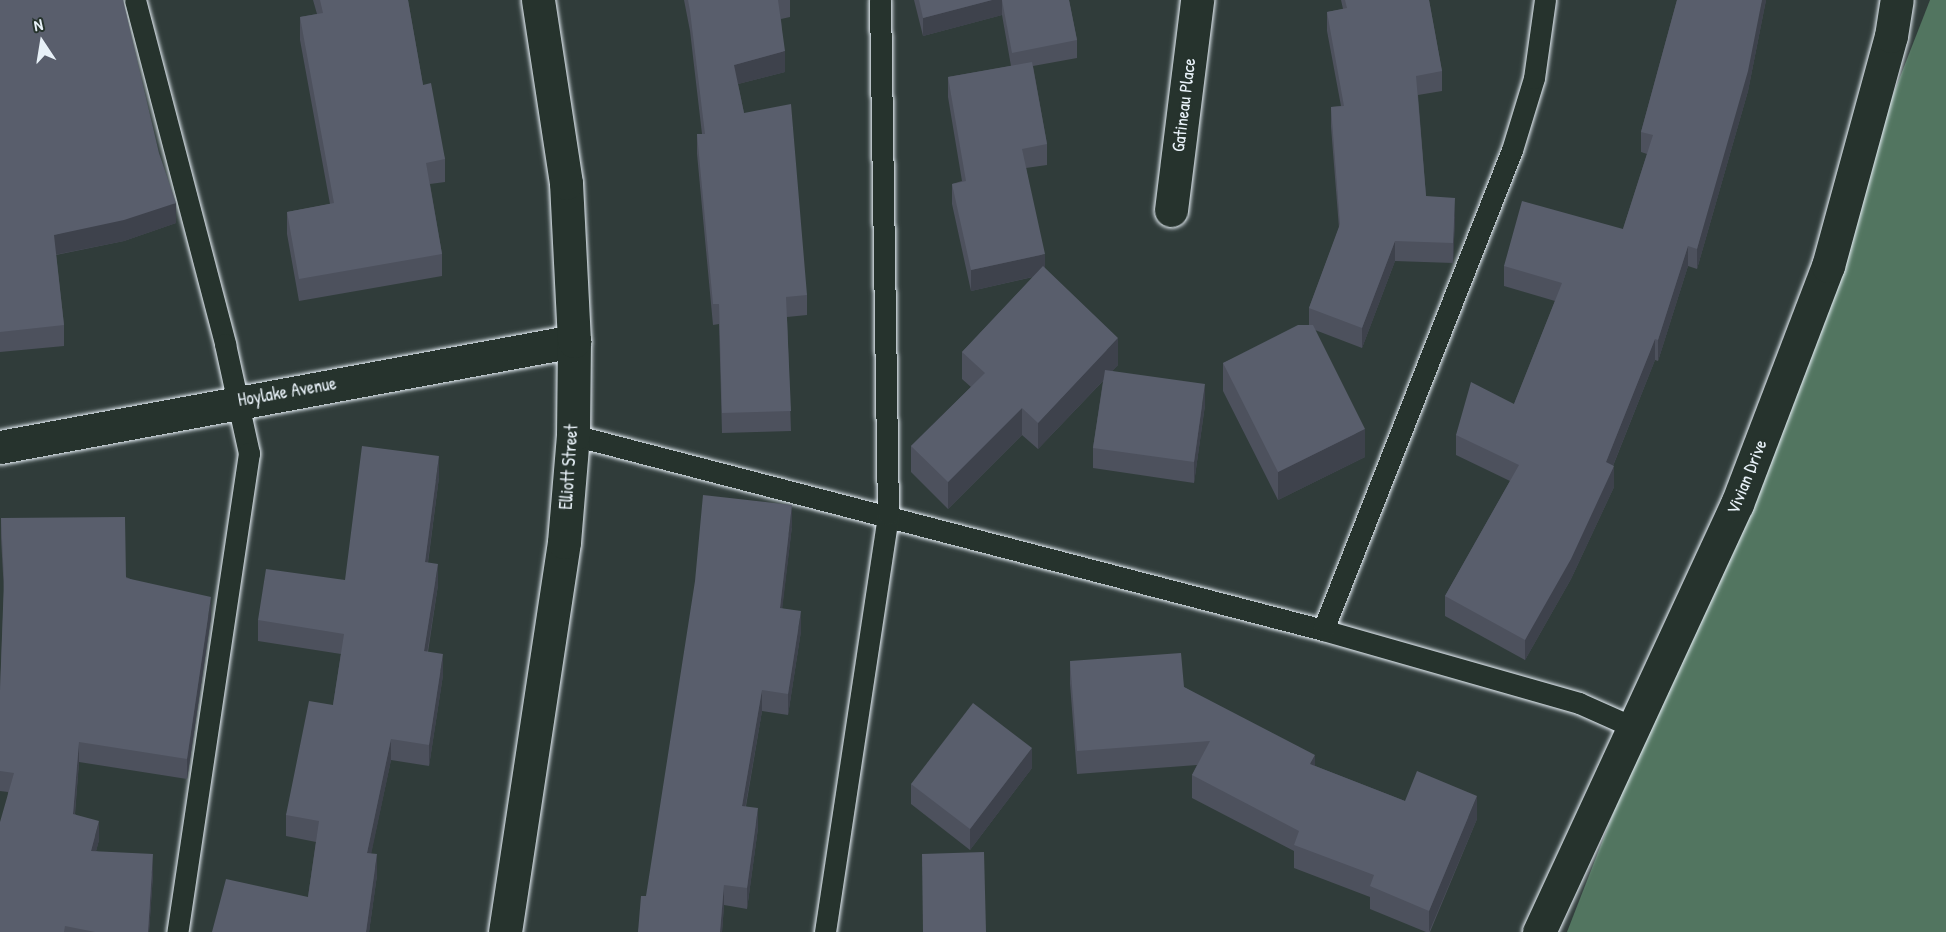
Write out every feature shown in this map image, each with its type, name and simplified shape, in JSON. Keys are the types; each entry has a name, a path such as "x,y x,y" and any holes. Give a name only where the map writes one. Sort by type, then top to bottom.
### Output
{"street":[{"name":"Elliott Street","path":"506,932 564,542 573,435 574,341 566,183 538,0"},
{"name":"Gatineau Place","path":"1171,210 1197,0"},
{"name":"Vivian Drive","path":"1539,932 1737,504 1828,266 1891,36 1897,0"},
{"name":"Hoylake Avenue","path":"0,447 238,401 574,341"}],"lane":[{"path":"135,0 238,401 249,453 177,932"},
{"path":"825,932 888,514 880,0"},
{"path":"1323,630 1512,150 1534,78 1545,0"},
{"path":"573,435 888,514 1323,630 1579,703 1633,727"}],"green space":[{"path":"1930,0 1946,0 1946,932 1567,932"}],"building":[{"path":"0,0 123,0 159,153 176,203 124,220 54,235 64,325 0,332"},
{"path":"320,0 408,0 423,85 431,83 445,159 426,163 442,254 299,279 287,212 334,203 300,17 323,13"},
{"path":"688,0 778,0 785,51 734,65 744,113 791,104 807,295 786,297 791,411 722,413 719,304 713,304 697,134 705,134"},
{"path":"919,0 992,0 923,18"},
{"path":"1002,0 1069,0 1077,40 1012,53"},
{"path":"1345,0 1429,0 1442,71 1416,76 1426,196 1455,198 1453,243 1395,241 1362,328 1309,308 1340,224 1331,107 1344,106 1327,12 1347,8"},
{"path":"1677,0 1762,0 1748,71 1697,249 1688,246 1658,340 1655,339 1606,462 1614,466 1571,559 1525,640 1445,596 1519,465 1456,435 1471,382 1514,404 1562,283 1504,266 1522,201 1623,229 1653,135 1641,132"},
{"path":"1032,62 1047,144 1022,149 1045,254 971,270 952,184 966,181 948,77"},
{"path":"1043,266 1118,338 1038,423 1022,408 948,482 911,446 985,373 962,352"},
{"path":"1298,325 1313,325 1365,429 1278,472 1223,363"},
{"path":"1105,370 1205,384 1194,462 1093,448"},
{"path":"362,446 439,456 425,562 438,564 424,651 443,654 429,745 391,739 367,853 377,854 366,932 212,932 226,879 308,897 319,821 286,815 309,701 333,705 344,634 258,620 266,569 345,580"},
{"path":"703,495 792,505 780,608 801,611 788,694 762,690 742,806 758,808 747,888 724,885 720,932 638,932 641,896 646,896 695,581"},
{"path":"125,517 126,578 211,597 187,759 79,742 73,814 99,821 91,851 153,854 148,932 95,932 65,926 64,932 0,932 0,822 14,773 0,771 4,580 1,518"},
{"path":"1181,653 1184,687 1315,755 1310,764 1405,801 1417,771 1477,796 1429,911 1370,886 1374,875 1294,845 1299,831 1192,775 1210,741 1077,751 1070,661"},
{"path":"973,703 1032,748 970,829 911,784"},
{"path":"984,852 986,932 923,932 922,854"}]}
